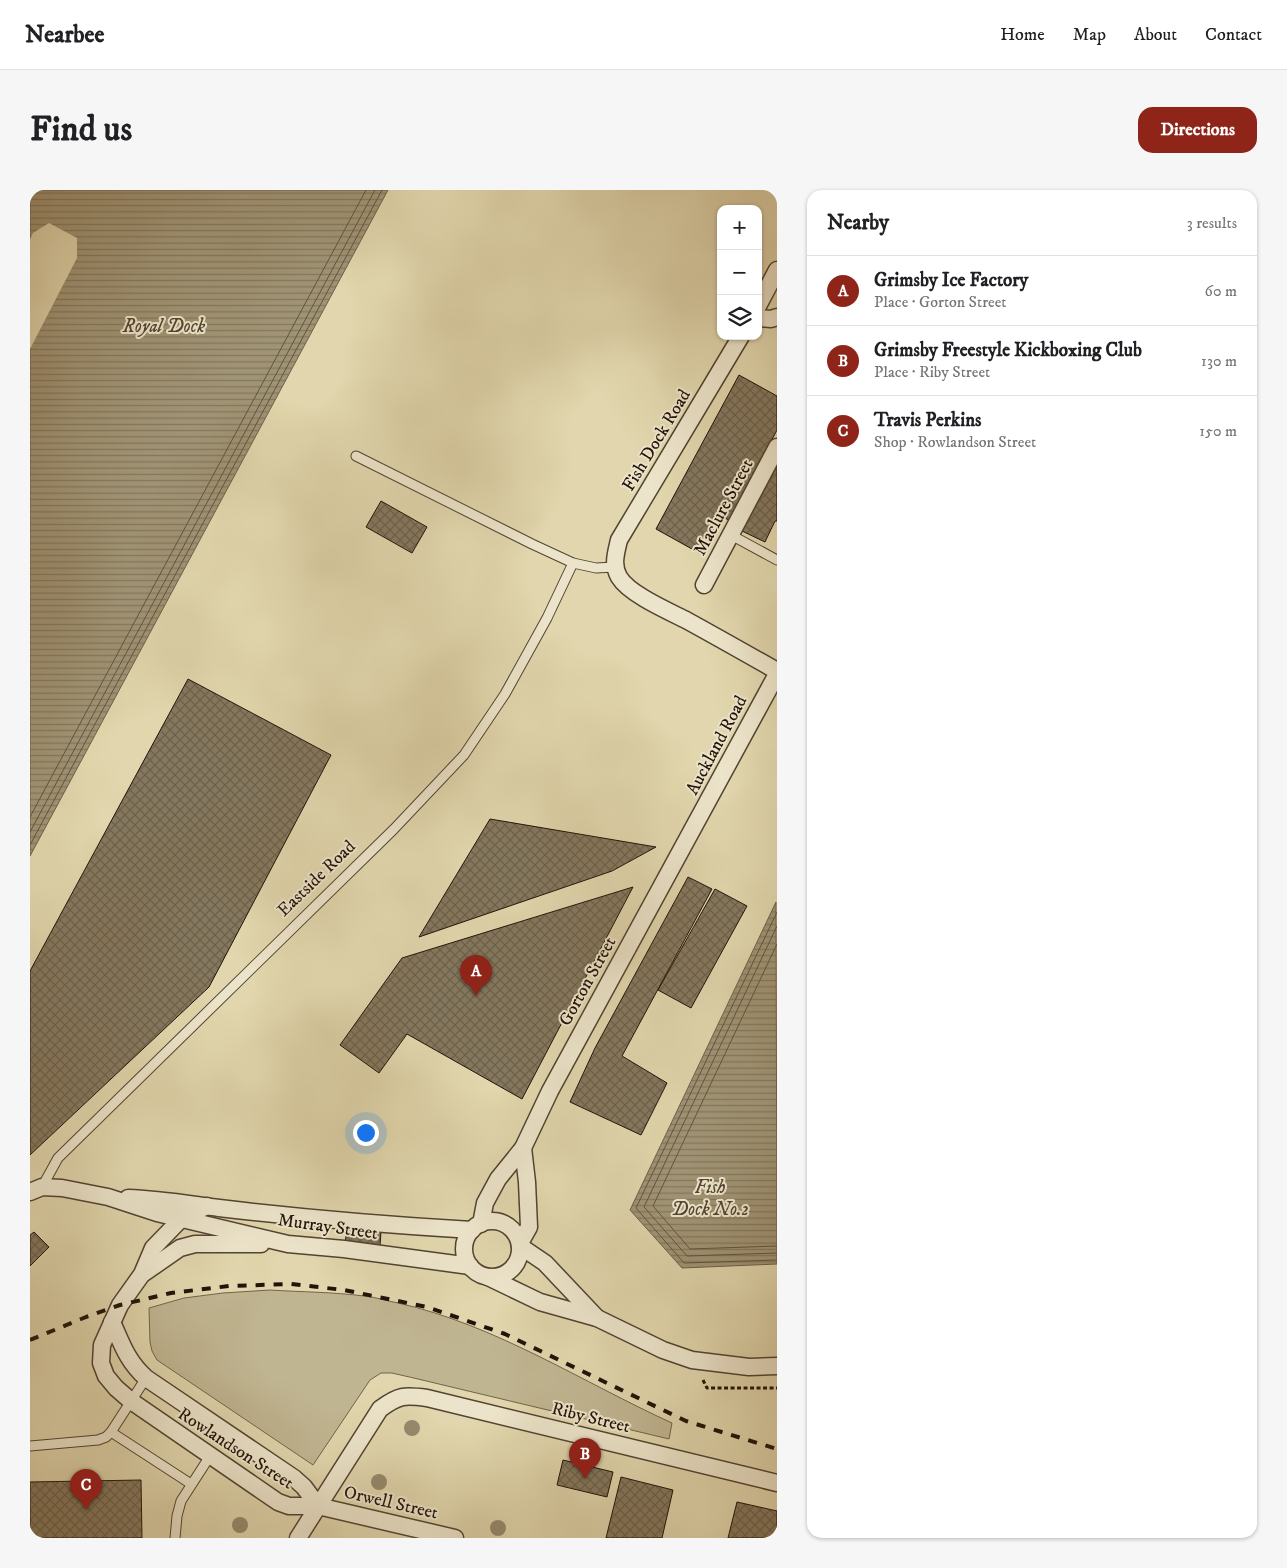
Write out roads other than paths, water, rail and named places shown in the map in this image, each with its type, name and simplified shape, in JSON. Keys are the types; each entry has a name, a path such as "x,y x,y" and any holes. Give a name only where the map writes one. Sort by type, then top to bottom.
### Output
{"street":[{"path":"762,298 777,270"},
{"path":"762,318 777,317"},
{"name":"Fish Dock Road","path":"615,567 615,555 619,540 739,340"},
{"name":"Maclure Street","path":"704,585 777,447"},
{"path":"615,567 620,578 629,588 777,672"},
{"name":"Auckland Road","path":"690,835 777,672"},
{"name":"Gorton Street","path":"476,1227 485,1203 498,1180 523,1148 550,1091 690,835"},
{"path":"520,1244 529,1227 523,1148"},
{"name":"Eastside Road","path":"36,1189 62,1188 108,1197 157,1213 182,1218"},
{"name":"Eastside Road","path":"108,1197 156,1199 207,1206"},
{"name":"Murray Street","path":"207,1206 352,1222 476,1227"},
{"name":"Rowlandson Street","path":"207,1206 182,1218 154,1248 142,1274 120,1305 112,1322 102,1345 101,1363 106,1376 131,1401 278,1502 289,1506 318,1506"},
{"name":"Murray Street","path":"182,1218 288,1244 362,1251 470,1266"},
{"path":"488,1277 497,1277 512,1270 520,1254 520,1244 516,1235 504,1224 497,1222 476,1227 464,1244 464,1252 470,1266 481,1275 540,1302 597,1318 663,1350 692,1360 749,1367 777,1366"},
{"name":"Rowlandson Street","path":"142,1274 173,1252 195,1244 288,1244"},
{"path":"520,1244 545,1263 597,1318"},
{"name":"Rowlandson Street","path":"112,1322 127,1356 134,1367 146,1378 294,1478 304,1487 318,1506"},
{"name":"Riby Street","path":"318,1506 380,1410 396,1398 410,1396 427,1398 777,1483"},
{"path":"298,1538 318,1506"},
{"name":"Orwell Street","path":"318,1506 454,1538"}],"lane":[{"path":"356,456 573,563 596,568 615,567"},
{"path":"731,535 777,560"},
{"name":"Eastside Road","path":"36,1189 58,1158 394,829 464,755 489,719 522,663 564,585 573,563"},
{"path":"30,1446 98,1440 106,1437 146,1378"},
{"path":"111,1432 191,1484"},
{"path":"175,1538 177,1516 181,1501 210,1456"}],"water":[{"name":"Royal Dock","path":"30,190 388,190 30,856"},
{"name":"Fish Dock No.2","path":"776,902 777,1264 682,1268 630,1210"}],"railway":[{"path":"30,1340 120,1305 171,1293 229,1286 291,1284 344,1290 427,1307 505,1334 686,1421 777,1449"}],"place":[{"name":"Grimsby Ice Factory","path":"476,996"},
{"name":"Grimsby Freestyle Kickboxing Club","path":"585,1479"},
{"name":"Travis Perkins","path":"86,1510"}]}
